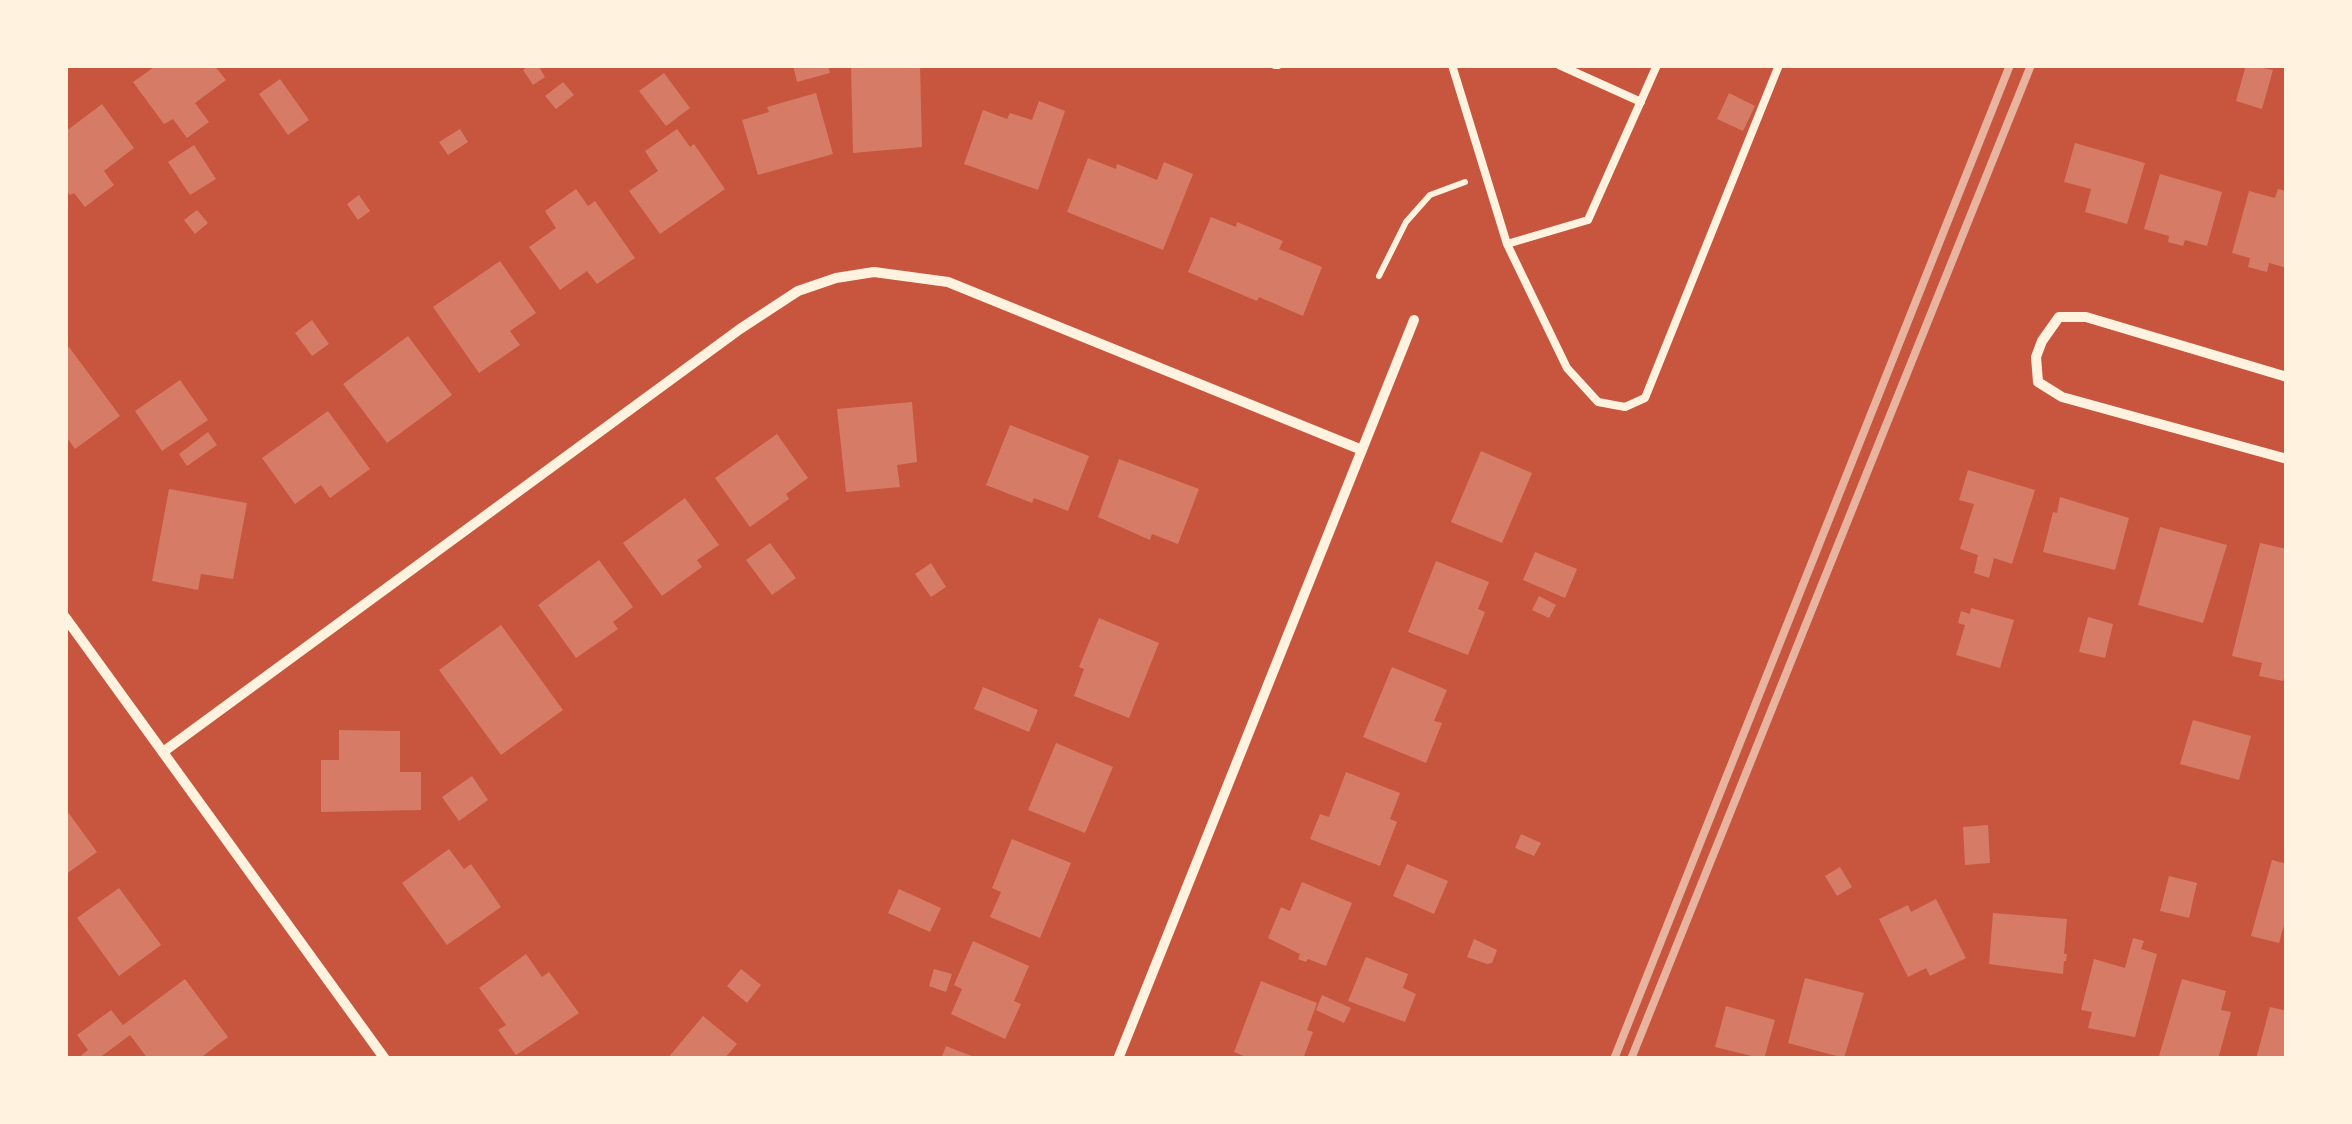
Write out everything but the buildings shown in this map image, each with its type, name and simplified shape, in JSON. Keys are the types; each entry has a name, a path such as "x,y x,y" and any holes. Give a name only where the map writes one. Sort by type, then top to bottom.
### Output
{"street":[{"path":"163,752 740,329 798,292 836,278 874,272 948,282 1362,450"},
{"path":"2287,377 2086,317 2059,317 2036,357 2038,382 2062,397 2287,459"},
{"path":"1118,1059 1414,320"},
{"path":"65,617 385,1059"}],"lane":[{"path":"1452,65 1507,244 1567,368 1598,402 1626,406 1645,398 1778,65"},
{"path":"1559,65 1641,102"},
{"path":"1507,244 1588,220 1657,65"}],"path":[{"path":"1379,276 1406,222 1430,196 1484,175"}],"railway":[{"path":"1614,1059 2010,65"},
{"path":"1631,1059 2031,65"}]}
